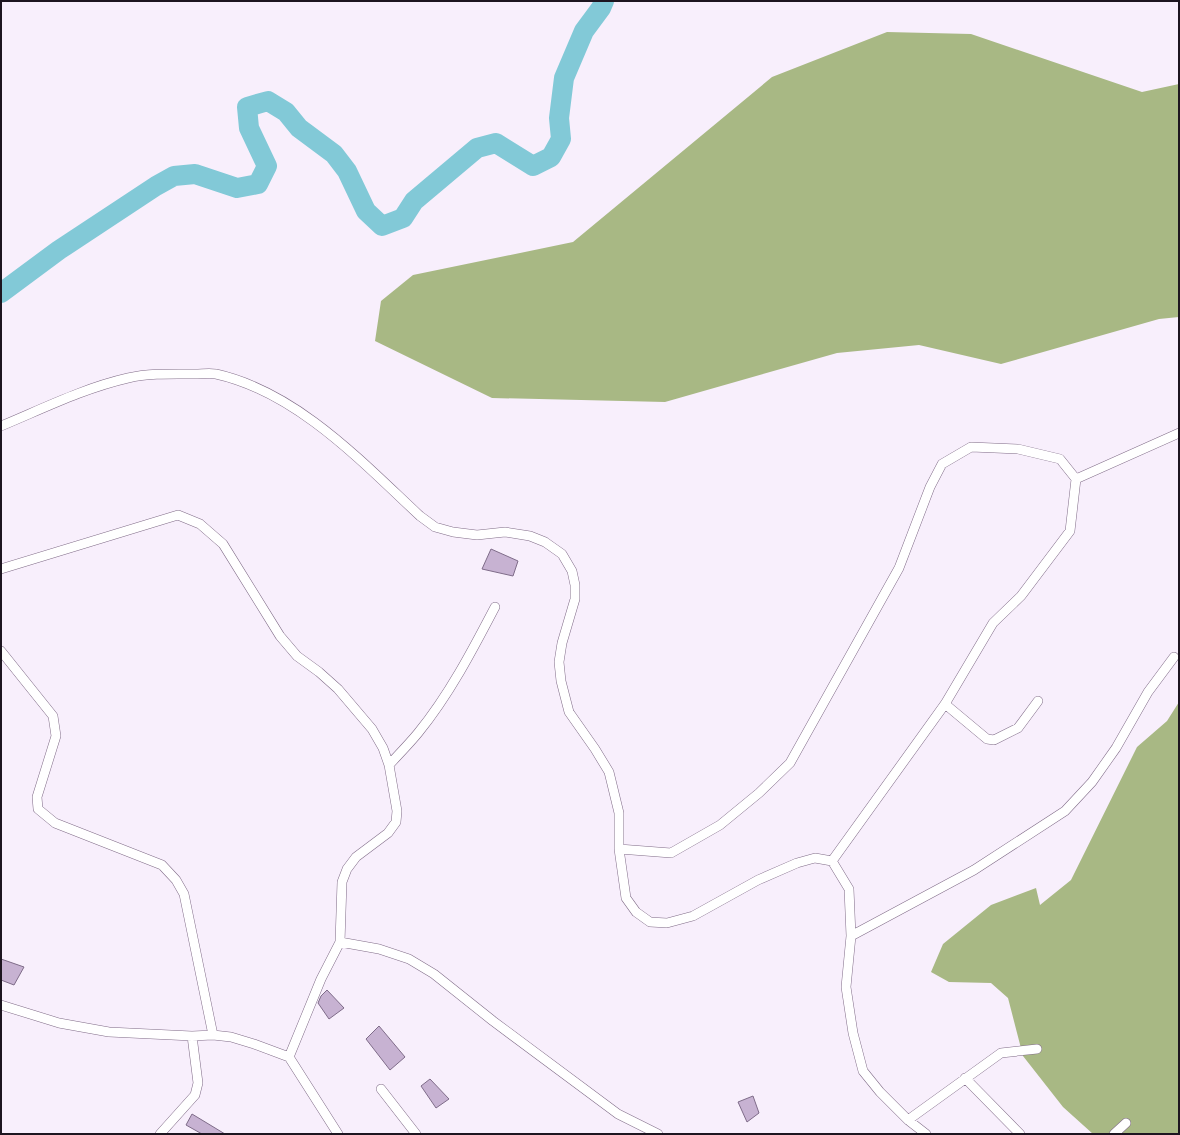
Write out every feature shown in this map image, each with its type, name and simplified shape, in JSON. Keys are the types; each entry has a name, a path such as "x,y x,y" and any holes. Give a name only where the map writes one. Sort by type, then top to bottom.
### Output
{"street":[{"path":"1,426 95,387 129,378 166,374 215,374 247,384 280,399 338,441 420,516 435,527 454,532 477,535 505,532 530,536 545,542 562,554 572,570 575,585 575,599 562,643 559,662 561,681 569,712 609,772 619,814 619,849 626,898 636,912 650,922 667,923 693,916 758,880 798,863 815,858 832,861 849,889 851,936 846,986 853,1033 863,1072 880,1092 908,1120 926,1134"},
{"path":"1076,479 1179,433"},
{"path":"619,849 671,853 720,825 759,794 790,763 899,568 930,487 942,464 971,447 1018,449 1060,459 1076,479 1070,531 1021,596 993,623 945,704 832,861"},
{"path":"1,569 178,515 200,524 224,544 280,636 297,656 338,688 372,729 383,748 389,765 397,811 396,822 388,833 356,857 347,869 342,882 340,942 321,979 289,1057"},
{"path":"389,765 418,733 438,704 469,657 495,607"},
{"path":"1,652 53,716 56,736 37,797 38,809 55,823 162,865 176,880 184,894 213,1035"},
{"path":"851,936 974,870 1065,811 1092,782 1116,748 1148,692 1174,657"},
{"path":"945,704 987,739 994,740 1018,728 1038,701"},
{"path":"340,942 379,950 409,959 434,974 493,1021 618,1114 658,1134"},
{"path":"1,1005 59,1023 109,1032 192,1036 213,1035 237,1038 289,1057 338,1134"},
{"path":"160,1134 195,1095 198,1083 192,1036"},
{"path":"908,1120 1000,1053 1037,1049"},
{"path":"965,1078 1020,1134"},
{"path":"381,1089 416,1134"},
{"path":"1114,1134 1126,1123"}],"green space":[{"path":"887,32 971,34 1142,92 1179,84 1179,317 1159,319 1001,364 919,345 837,353 665,402 492,398 375,341 381,301 413,275 573,242 772,77"},
{"path":"1179,702 1179,1134 1093,1134 1063,1107 1023,1056 1008,998 991,983 949,982 931,972 943,944 991,905 1036,888 1040,905 1071,880 1137,747 1167,721"}],"building":[{"path":"491,549 518,561 513,576 482,569"},
{"path":"1,959 24,967 14,985 1,980"},
{"path":"327,990 344,1008 329,1019 318,1003 321,996"},
{"path":"379,1026 405,1057 390,1070 366,1039"},
{"path":"430,1079 449,1099 436,1108 421,1086"},
{"path":"753,1096 759,1113 747,1122 738,1102"},
{"path":"192,1114 225,1134 202,1134 186,1125"}],"waterway":[{"path":"1,293 59,250 156,186 174,176 195,174 237,188 258,184 267,166 249,128 247,107 268,101 286,112 299,128 334,154 347,171 366,211 382,226 403,218 414,201 477,148 496,143 533,166 551,157 561,139 559,118 564,78 584,31 601,8 604,1"}]}
